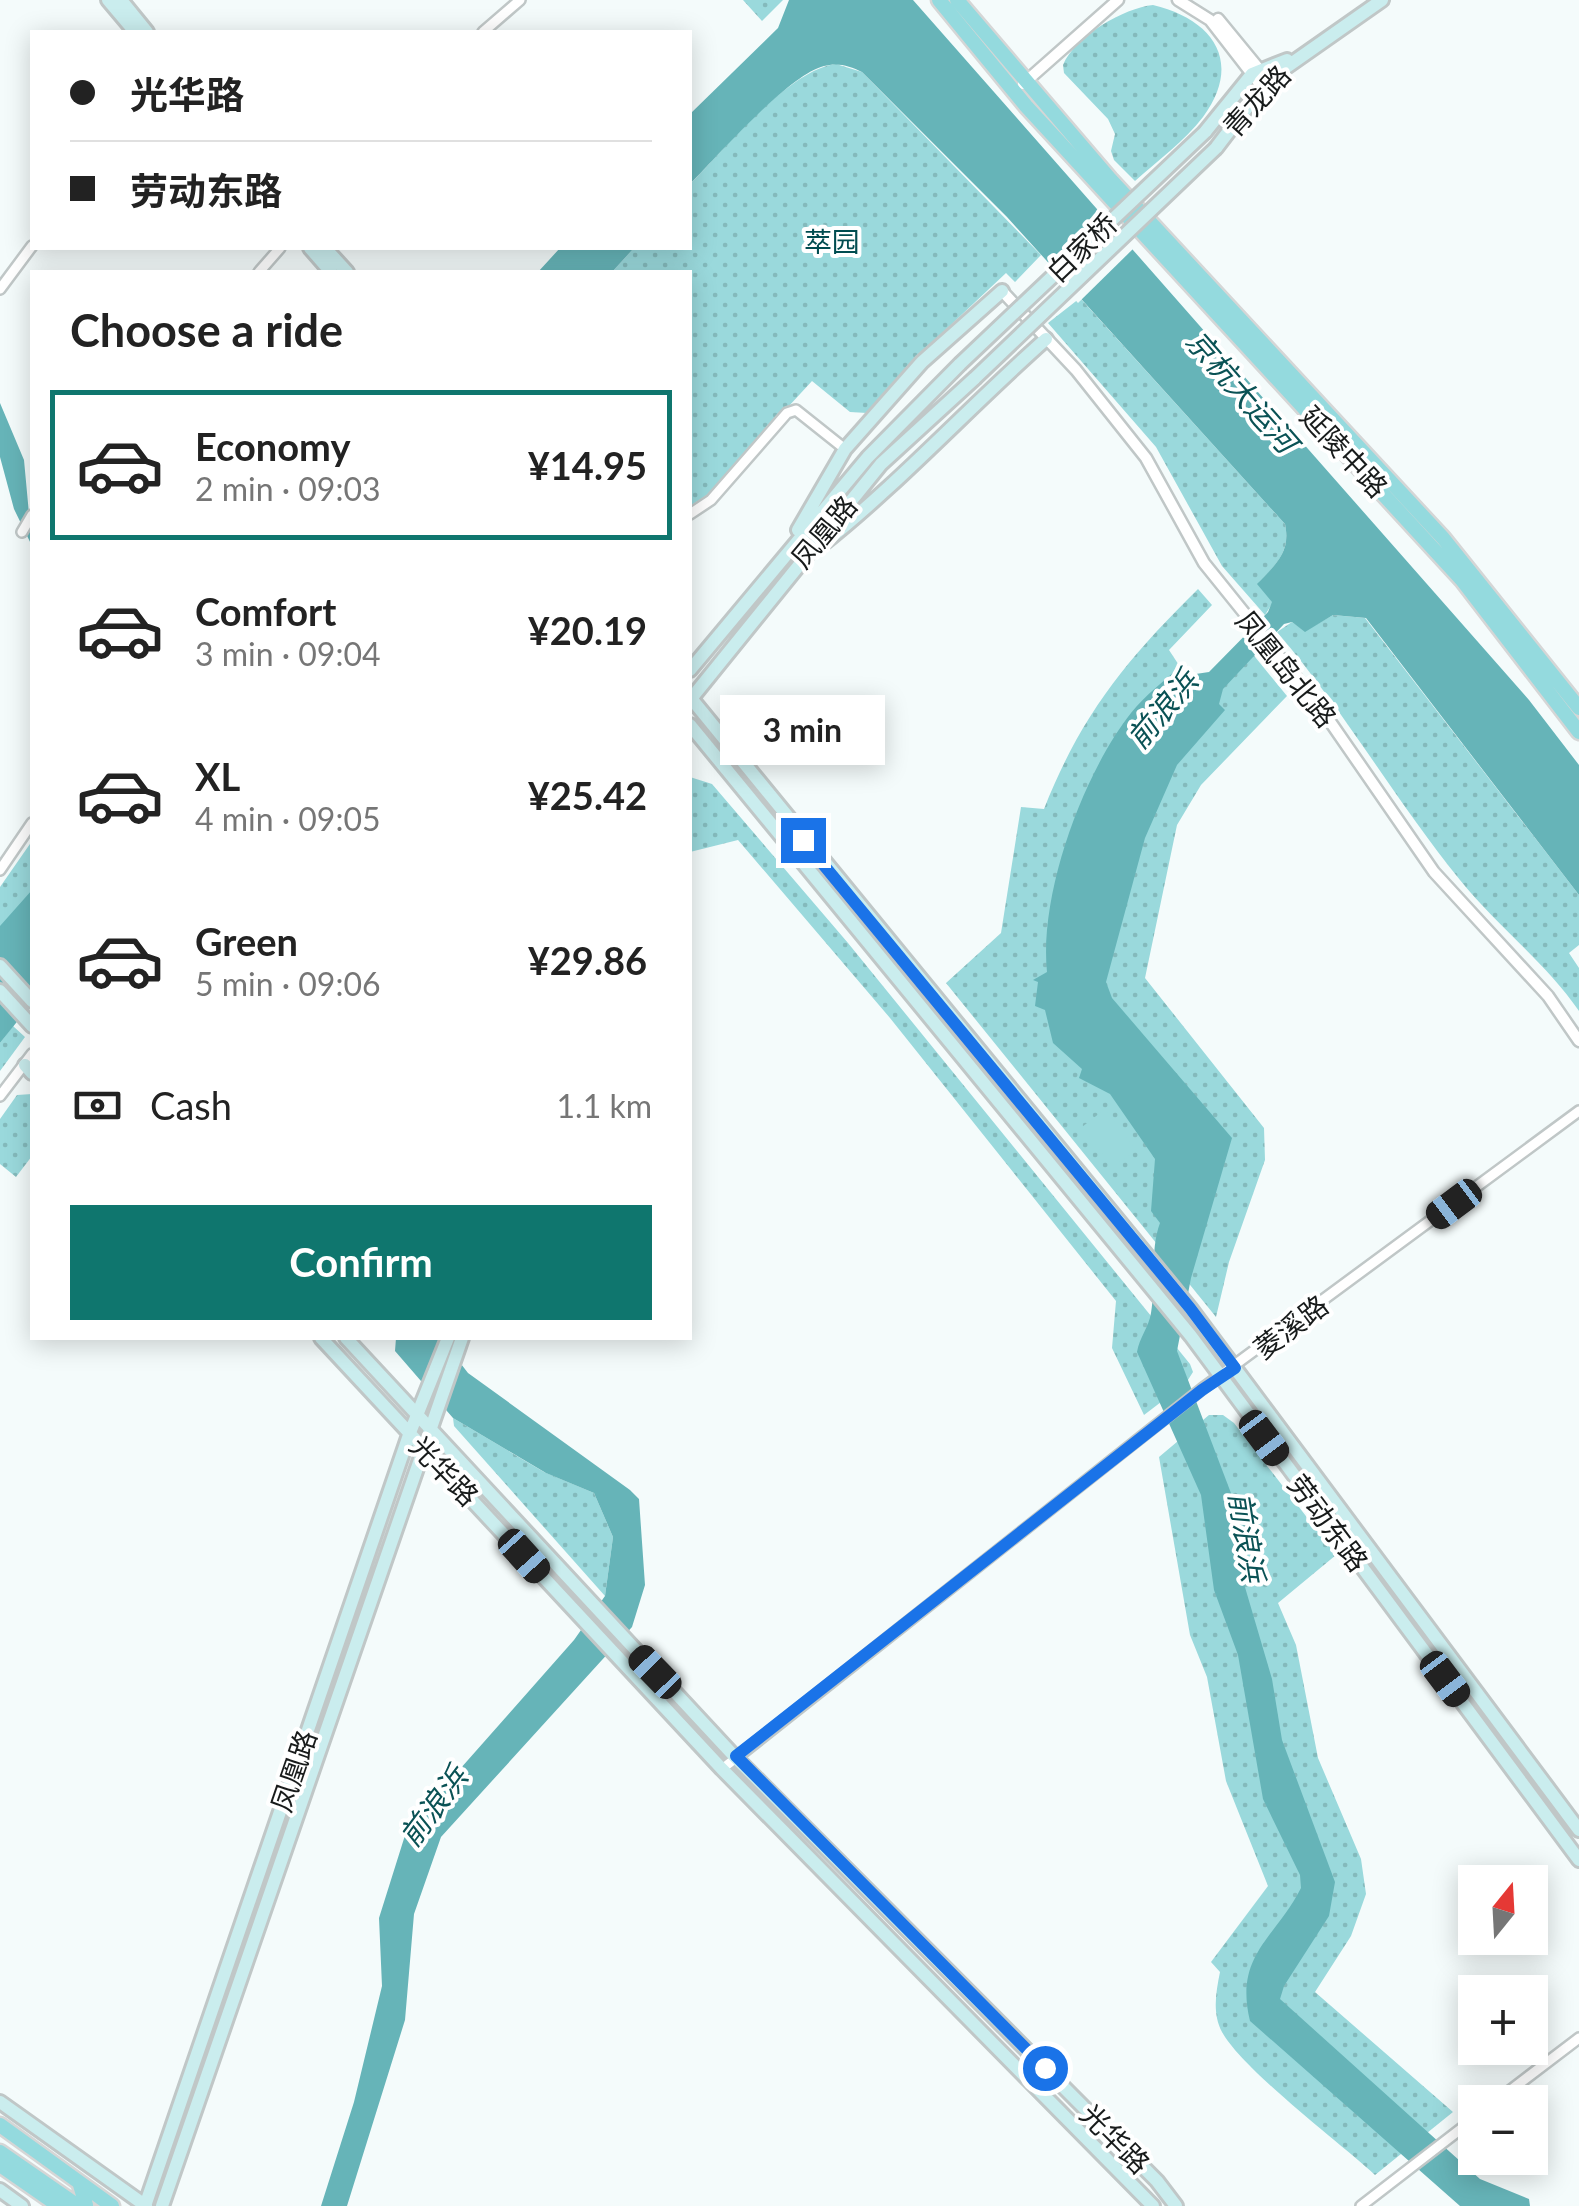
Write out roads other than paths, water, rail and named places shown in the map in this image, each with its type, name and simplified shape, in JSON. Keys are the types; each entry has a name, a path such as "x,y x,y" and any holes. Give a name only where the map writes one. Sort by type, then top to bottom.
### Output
{"main road":[{"path":"108,0 132,30"},
{"path":"121,0 145,30"},
{"name":"延陵中路","path":"940,0 1453,549 1579,708"},
{"name":"延陵中路","path":"957,0 1020,83 1462,580 1579,732"},
{"name":"青龙路","path":"1205,132 1260,78 1382,0"},
{"name":"青龙路","path":"1216,148 1260,78"},
{"name":"白家桥","path":"960,364 1205,132"},
{"name":"白家桥","path":"975,378 1216,148"},
{"path":"312,250 329,270"},
{"path":"328,250 345,270"},
{"path":"782,558 845,448 922,362 1002,291"},
{"path":"794,567 889,491 941,434 1046,339"},
{"name":"凤凰路","path":"692,668 868,457 960,364"},
{"name":"凤凰路","path":"692,696 881,464 975,378"},
{"name":"劳动东路","path":"692,701 1190,1308 1579,1830"},
{"name":"劳动东路","path":"692,728 1190,1336 1579,1860"},
{"path":"0,966 30,999"},
{"path":"0,992 30,1024"},
{"name":"光华路","path":"323,1340 722,1769 1154,2206"},
{"name":"光华路","path":"348,1340 628,1644 1157,2181 1176,2206"},
{"name":"凤凰路","path":"146,2206 409,1435 428,1396 447,1340"},
{"name":"凤凰路","path":"162,2206 460,1344"},
{"path":"0,2102 146,2206"},
{"path":"0,2121 112,2206"},
{"path":"0,2152 78,2206 86,2205 78,2181"},
{"path":"0,2165 59,2206"},
{"path":"0,2190 22,2206"}],"street":[{"path":"486,30 520,0"},
{"path":"1020,83 1109,0"},
{"path":"1020,83 1118,0"},
{"path":"1178,0 1210,20 1260,78"},
{"path":"1195,0 1236,37 1260,78"},
{"path":"0,289 30,249"},
{"path":"262,270 278,250"},
{"name":"凤凰岛北路","path":"1002,291 1146,458 1204,563 1252,629 1320,708 1434,872 1548,996 1579,1041"},
{"path":"692,513 712,500 787,414 796,410 845,448"},
{"path":"22,532 30,518"},
{"path":"0,870 30,826"},
{"path":"0,1096 30,1064"},
{"name":"菱溪路","path":"722,1769 1202,1390 1579,1111"},
{"path":"1517,2085 1579,2038"},
{"path":"1362,2206 1458,2131"}],"water":[{"path":"789,0 913,0 1529,700 1579,765 1579,895 1366,618 1333,615 1305,632 1292,622 1284,624 1223,689 1219,704 1225,710 1177,765 1145,838 1106,982 1112,998 1232,1138 1191,1278 1177,1351 1237,1509 1242,1577 1272,1679 1282,1740 1335,1882 1329,1916 1284,1986 1280,1999 1458,2159 1458,2175 1476,2175 1529,2199 1530,2206 1460,2206 1250,2021 1247,1998 1252,1963 1301,1888 1300,1875 1263,1799 1238,1655 1214,1590 1201,1495 1137,1352 1151,1313 1160,1223 1151,1211 1155,1159 1110,1094 1079,1078 1082,1069 1053,1043 1045,1010 1035,1006 1038,982 1033,980 1047,972 1046,941 1057,872 1096,768 1113,738 1149,694 1181,665 1189,675 1209,672 1268,612 1272,602 1257,584 1284,550 1285,524 1007,217 862,72 834,64 809,73 773,100 692,182 692,112 778,28"},
{"path":"558,250 632,250 614,270 540,270"},
{"path":"0,403 24,460 30,542 14,509 0,457"},
{"path":"30,892 30,1006 0,1043 0,926"},
{"name":"前浪浜","path":"396,1340 443,1340 468,1373 630,1490 639,1499 645,1585 632,1627 441,1837 414,1914 405,2020 347,2206 321,2206 354,2102 382,1986 379,1918 407,1829 574,1640 605,1596 613,1537 594,1493 546,1473 453,1418 395,1351"}],"park label":[{"name":"萃园","path":"832,242"}],"water label":[{"name":"京杭大运河","path":"1241,392"}]}
